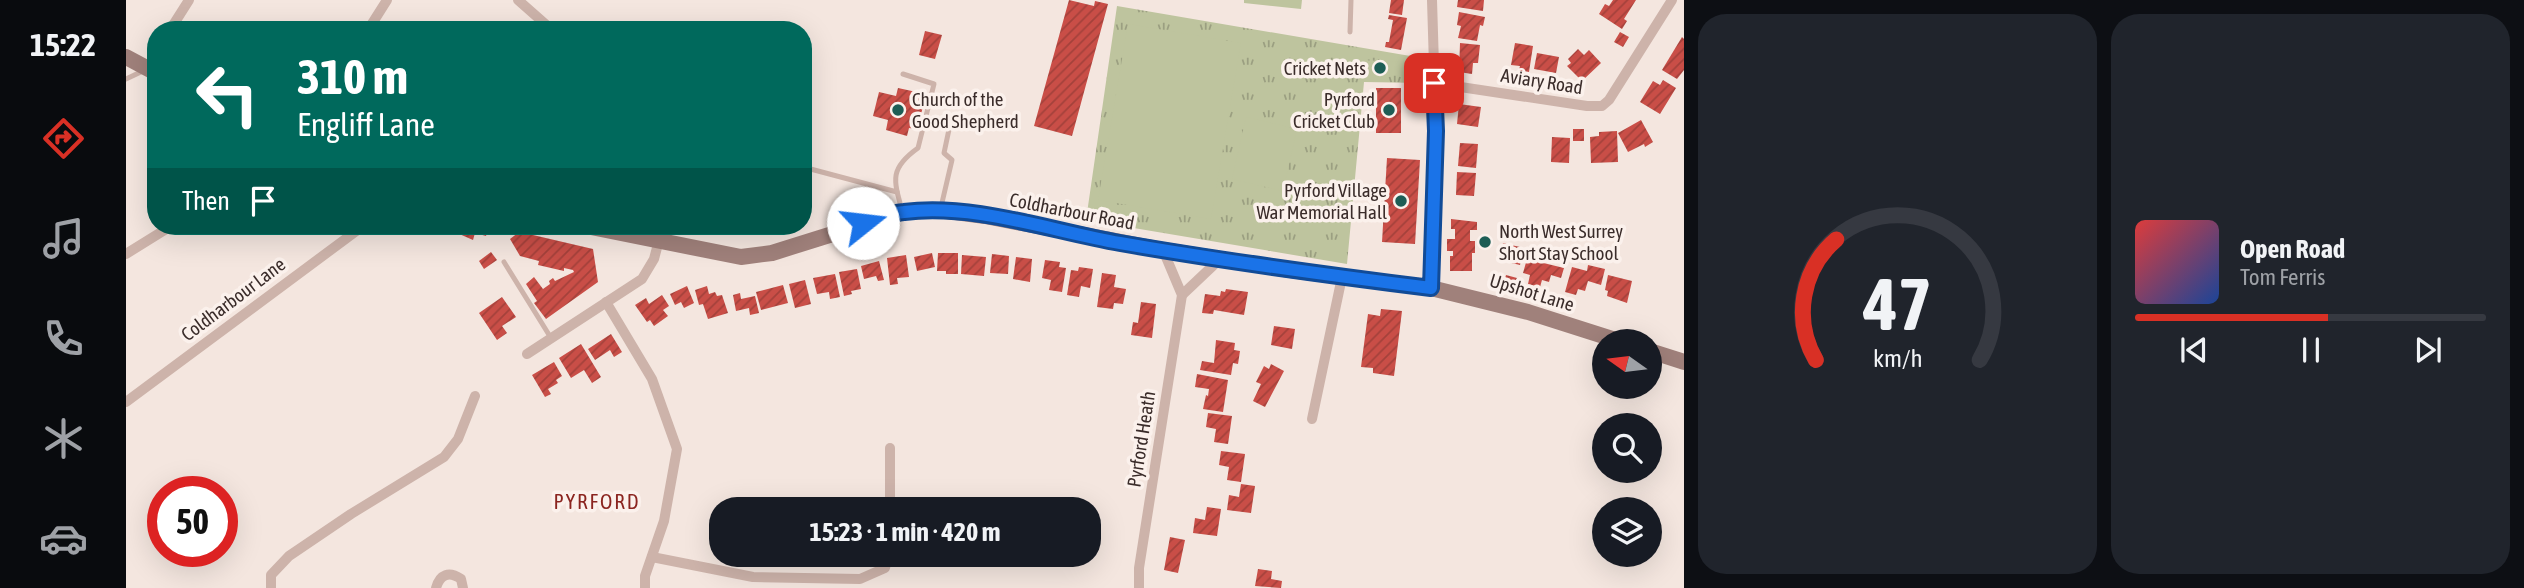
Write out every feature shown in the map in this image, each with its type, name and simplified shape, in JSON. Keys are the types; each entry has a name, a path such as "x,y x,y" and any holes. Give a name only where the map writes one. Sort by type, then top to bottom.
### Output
{"main road":[{"path":"126,57 147,63"},
{"name":"Coldharbour Road","path":"633,235 741,257 772,253 903,212 940,210 1163,250 1431,288"},
{"name":"Upshot Lane","path":"1431,288 1528,312 1592,332"},
{"path":"1662,355 1684,362"}],"street":[{"path":"175,21 188,0"},
{"path":"374,21 387,0"},
{"path":"518,0 542,21"},
{"path":"1431,288 1436,131 1432,0"},
{"name":"Aviary Road","path":"1434,83 1602,106 1609,100 1672,0"},
{"path":"126,254 157,235"},
{"name":"Coldharbour Lane","path":"126,402 351,235"},
{"path":"527,354 642,279 654,259 659,240"},
{"path":"1163,250 1182,295 1220,259"},
{"path":"1312,419 1342,277"},
{"name":"Pyrford Heath","path":"1139,588 1143,542 1182,295"},
{"path":"606,302 652,379 677,449 664,521 645,576 645,588"},
{"path":"271,588 271,575 289,556 444,457 458,439 475,396"},
{"path":"890,448 890,497"},
{"path":"652,557 753,577 860,579 885,567"},
{"path":"436,588 438,580 453,573 461,579 463,588"}],"lane":[{"path":"1350,32 1351,0"},
{"path":"126,79 147,68"},
{"path":"903,74 934,84 918,148 901,160 894,183 903,212"},
{"path":"940,210 952,160 944,153 951,120"},
{"path":"812,169 897,192"},
{"path":"504,262 551,338"}],"green space":[{"path":"1244,0 1302,0 1301,9 1244,3"},
{"path":"1117,6 1422,58 1422,83 1364,82 1347,264 1086,220"},
{"path":"1128,24 1241,43 1211,219 1098,200"},
{"name":"Cricket Nets","path":"1360,60 1402,62 1401,76 1359,74"},
{"path":"1246,117 1297,129 1283,191 1232,179"}],"building":[{"path":"1069,0 1094,6 1095,1 1108,4 1072,136 1034,126"},
{"path":"1391,0 1404,0 1402,15 1389,13"},
{"path":"1458,0 1484,0 1483,11 1457,7"},
{"path":"1613,0 1636,0 1624,19 1627,21 1622,29 1599,14 1605,4 1609,6"},
{"path":"1459,12 1485,17 1483,26 1480,25 1477,41 1458,38 1461,26 1457,25"},
{"path":"1389,15 1407,18 1401,50 1385,47 1386,42 1389,42 1393,20 1388,19"},
{"path":"925,31 942,35 935,59 919,55"},
{"path":"1620,32 1629,37 1623,47 1614,42"},
{"path":"1682,37 1684,70 1677,79 1662,70"},
{"path":"1460,43 1480,45 1478,63 1473,63 1472,74 1459,72"},
{"path":"1515,43 1533,46 1529,72 1519,70 1520,66 1511,65"},
{"path":"1578,49 1584,55 1589,50 1601,63 1582,81 1567,66 1571,63 1568,59"},
{"path":"1537,53 1559,57 1556,73 1534,69"},
{"path":"1663,80 1676,88 1660,114 1640,102 1653,81 1660,85"},
{"name":"Church of the Good Shepherd","path":"898,88 921,93 918,102 924,103 917,129 909,128 907,136 886,130 888,120 873,116 879,92 896,96"},
{"name":"Pyrford Cricket Club","path":"1376,88 1401,88 1401,133 1376,133"},
{"path":"1459,104 1481,107 1478,127 1457,124"},
{"path":"1641,120 1653,142 1628,152 1618,133"},
{"path":"1573,129 1584,129 1584,141 1573,141"},
{"path":"1617,131 1618,162 1591,163 1590,137 1599,136 1599,132"},
{"path":"1552,137 1570,138 1569,163 1551,162"},
{"path":"1460,143 1478,144 1476,168 1458,166"},
{"name":"Pyrford Village War Memorial Hall","path":"1387,158 1420,160 1415,244 1382,242"},
{"path":"1457,172 1476,173 1474,196 1456,195"},
{"path":"1451,219 1477,222 1477,230 1470,230 1470,241 1475,241 1472,271 1450,271 1450,256 1453,256 1453,251 1447,251 1447,239 1455,239"},
{"path":"462,235 474,235 473,240"},
{"path":"515,235 533,235 593,249 598,282 546,319 534,303 537,301 526,284 534,277 543,289 553,278 555,281 574,272 538,265 539,261 520,256 510,239"},
{"path":"1503,243 1524,248 1520,265 1499,260"},
{"path":"491,252 497,260 484,269 479,261"},
{"path":"932,253 935,267 917,271 914,257"},
{"path":"938,253 958,253 958,274 937,271"},
{"path":"992,254 1009,256 1008,274 990,273"},
{"path":"906,255 909,277 897,278 898,284 890,285 887,258"},
{"path":"962,255 986,257 984,276 961,274"},
{"path":"1016,257 1032,259 1030,282 1013,279"},
{"path":"1527,259 1564,268 1561,278 1551,275 1549,282 1542,280 1540,287 1528,284 1530,275 1523,273"},
{"path":"1045,260 1060,262 1059,267 1066,268 1062,292 1049,290 1051,280 1042,278"},
{"path":"879,261 884,280 878,281 876,276 864,279 861,266"},
{"path":"1588,265 1605,269 1601,285 1588,281 1585,291 1578,289 1576,295 1565,292 1572,267 1587,271"},
{"path":"1079,267 1093,269 1090,288 1081,286 1079,297 1067,295 1071,270 1078,271"},
{"path":"857,269 861,289 844,296 839,272"},
{"path":"1102,273 1116,275 1114,287 1126,289 1123,304 1114,303 1113,309 1097,307"},
{"path":"835,274 840,297 830,299 829,292 817,294 813,278"},
{"path":"1506,275 1517,278 1513,292 1489,286 1491,278 1505,279"},
{"path":"1608,275 1632,281 1627,303 1607,296 1608,291 1605,290"},
{"path":"805,280 811,304 795,308 789,284"},
{"path":"783,285 788,303 761,310 756,292"},
{"path":"687,286 694,303 684,308 681,302 675,305 670,294"},
{"path":"707,286 709,294 715,292 717,296 722,295 728,313 708,319 703,304 699,305 695,290"},
{"path":"1226,289 1248,292 1244,315 1214,310 1213,314 1202,313 1205,294 1220,296 1221,291 1225,292"},
{"path":"740,293 741,299 755,296 759,313 750,315 749,308 736,311 733,295"},
{"path":"662,295 669,306 663,310 668,316 654,326 650,320 647,322 635,305 646,298 649,304"},
{"path":"502,297 516,317 502,326 507,333 497,340 479,313"},
{"path":"1141,302 1156,304 1152,338 1131,335 1133,322 1138,323"},
{"path":"1381,309 1402,311 1394,376 1373,373 1373,368 1361,367 1368,314 1380,316"},
{"path":"1274,326 1295,329 1292,349 1271,345"},
{"path":"611,334 622,352 614,357 610,350 595,360 588,349"},
{"path":"1216,340 1235,343 1234,350 1240,351 1238,364 1233,363 1231,375 1200,370 1202,361 1214,363"},
{"path":"581,344 601,377 592,383 584,370 571,378 559,358"},
{"path":"554,362 562,376 556,380 558,383 548,389 551,394 545,397 532,375"},
{"path":"1271,364 1284,371 1265,407 1253,401 1261,384 1256,382 1264,366 1269,369"},
{"path":"1197,374 1228,380 1223,412 1203,409 1209,389 1195,387"},
{"path":"1208,413 1232,416 1228,444 1214,442 1216,429 1206,427"},
{"path":"1221,451 1245,454 1241,482 1227,480 1229,467 1219,465"},
{"path":"1241,484 1255,486 1251,513 1227,510 1229,495 1239,497"},
{"path":"1207,507 1221,509 1217,536 1193,533 1195,518 1205,520"},
{"path":"1170,537 1185,540 1178,573 1164,570"},
{"path":"1258,569 1272,571 1271,579 1282,581 1281,588 1255,586"}],"place":[{"name":"Cricket Nets","path":"1380,68"},
{"name":"Church of the Good Shepherd","path":"898,110"},
{"name":"Pyrford Cricket Club","path":"1389,110"},
{"name":"Pyrford Village War Memorial Hall","path":"1401,201"},
{"name":"North West Surrey Short Stay School","path":"1485,242"}],"district":[{"name":"PYRFORD","path":"597,502"}],"route":[{"path":"863,223 903,212 940,210 1182,253 1431,288 1436,131 1434,83"}]}
